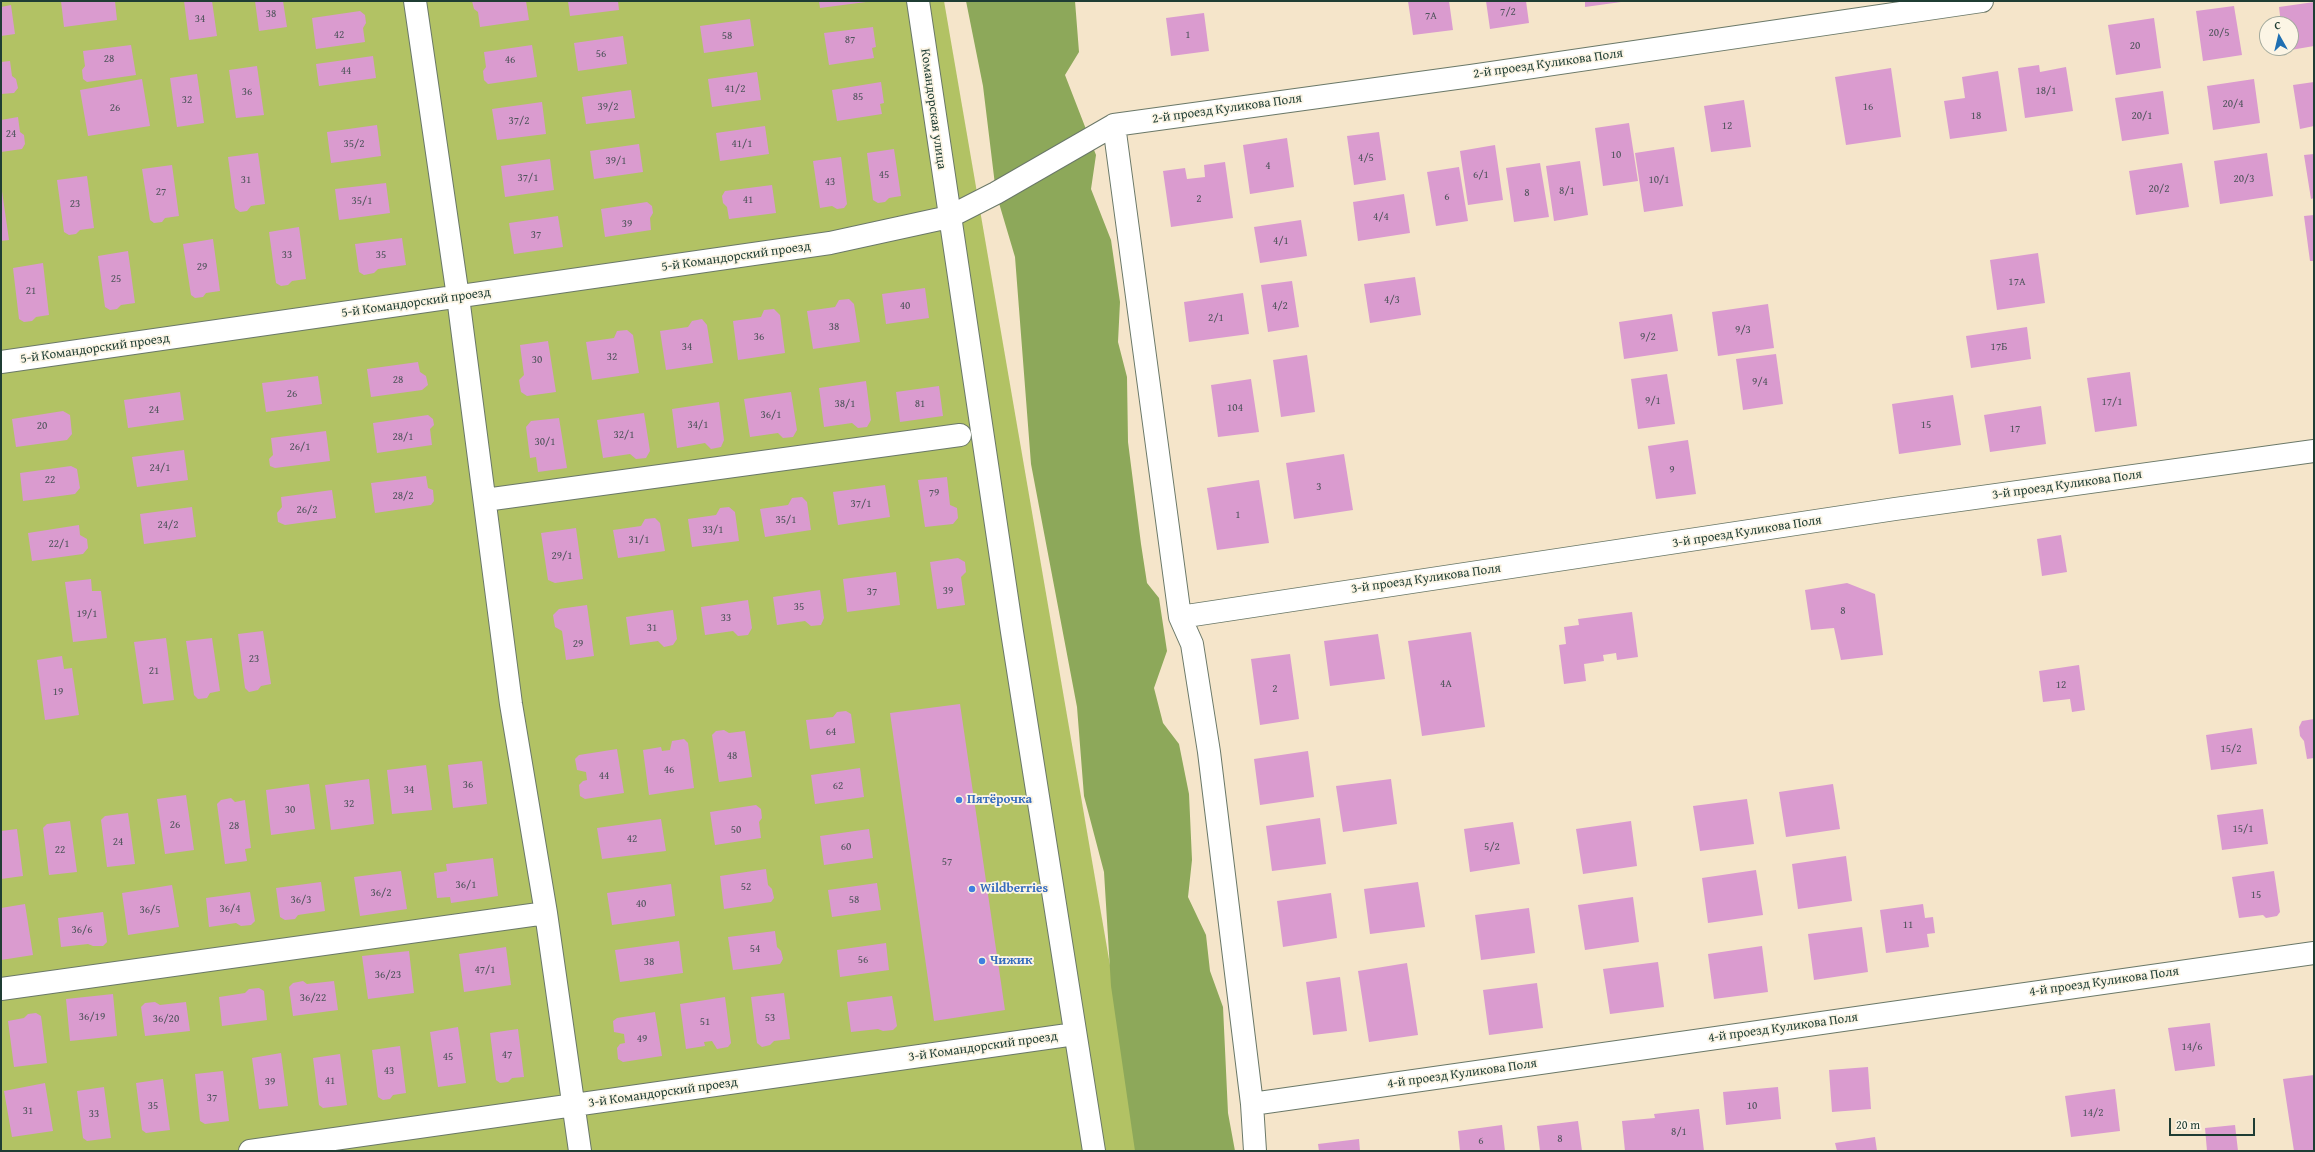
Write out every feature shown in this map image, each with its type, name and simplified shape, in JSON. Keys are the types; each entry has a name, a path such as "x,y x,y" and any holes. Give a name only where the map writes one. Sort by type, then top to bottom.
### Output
{"street":[{"path":"415,1 458,297 511,704 546,913 580,1151"},
{"name":"Командорская улица","path":"918,1 949,217 1094,1151"},
{"name":"2-й проезд Куликова Поля","path":"1114,125 1471,76 1982,1"},
{"path":"1114,125 1180,617 1192,644 1209,752 1252,1104 1255,1151"},
{"name":"5-й Командорский проезд","path":"1,362 830,243 949,217 996,193 1114,125"},
{"path":"485,500 960,435"},
{"name":"3-й проезд Куликова Поля","path":"1180,617 1888,510 2314,451"},
{"path":"1,989 546,913"},
{"name":"4-й проезд Куликова Поля","path":"1252,1104 2314,953"},
{"name":"3-й Командорский проезд","path":"250,1151 1075,1034"}],"green space":[{"path":"1,1 944,1 1142,1151 1,1151"},
{"path":"966,1 1075,1 1079,52 1065,75 1096,155 1091,189 1111,240 1120,302 1118,342 1127,377 1128,442 1141,544 1147,583 1159,598 1167,651 1154,688 1163,723 1179,744 1189,794 1192,860 1188,897 1206,935 1210,971 1223,1007 1228,1113 1235,1151 1135,1151 1111,986 1104,872 1084,796 1077,707 1031,464 1015,257 996,193 983,86"}],"building":[{"path":"61,1 115,1 117,20 64,27"},
{"path":"184,1 212,1 217,36 189,40"},
{"path":"255,1 283,1 287,27 259,31"},
{"path":"472,1 526,1 529,20 480,27 478,12 474,9"},
{"path":"568,1 618,1 619,10 570,16"},
{"path":"819,1 866,1 866,2 820,8"},
{"path":"1408,1 1449,1 1453,30 1413,35"},
{"path":"1486,1 1526,1 1529,23 1490,29"},
{"path":"1585,1 1621,1 1621,2 1585,7"},
{"path":"2314,2 2314,46 2299,49 2299,16 2280,16 2279,7"},
{"path":"11,5 15,34 1,36 1,7"},
{"path":"2234,6 2242,55 2203,61 2196,11"},
{"path":"360,11 365,15 366,23 363,28 365,42 316,49 312,18"},
{"path":"1204,13 1209,51 1171,56 1166,18"},
{"path":"2154,18 2161,68 2116,75 2108,25"},
{"path":"750,19 754,46 704,53 700,26"},
{"path":"873,27 876,47 872,48 874,58 829,65 824,33"},
{"path":"623,36 627,64 578,71 574,43"},
{"path":"131,45 136,75 87,82 83,79 82,70 85,66 83,51"},
{"path":"532,45 537,77 488,84 484,80 483,71 486,67 484,52"},
{"path":"373,56 376,78 319,86 316,64"},
{"path":"10,61 12,76 16,79 18,88 14,93 1,94 1,62"},
{"path":"2039,65 2040,72 2066,67 2073,111 2025,118 2018,68"},
{"path":"257,66 264,115 236,118 229,70"},
{"path":"1891,68 1901,137 1846,145 1835,77"},
{"path":"1998,71 2007,131 1950,139 1944,101 1965,98 1962,77"},
{"path":"757,72 761,100 712,107 708,79"},
{"path":"197,74 204,123 177,127 170,78"},
{"path":"142,79 150,126 88,136 80,90"},
{"path":"2254,79 2260,123 2213,130 2207,86"},
{"path":"881,82 884,103 880,104 882,114 837,121 832,90"},
{"path":"2314,82 2314,126 2300,129 2293,85"},
{"path":"631,90 635,118 586,124 582,97"},
{"path":"2163,91 2169,134 2122,141 2115,98"},
{"path":"1744,100 1751,147 1711,152 1704,106"},
{"path":"542,102 546,134 497,140 492,109"},
{"path":"18,117 20,132 24,135 25,144 22,149 1,152 1,120"},
{"path":"1629,123 1638,181 1603,186 1595,128"},
{"path":"377,125 381,156 331,163 327,132"},
{"path":"765,126 769,154 720,161 716,133"},
{"path":"1379,132 1386,180 1354,185 1347,136"},
{"path":"1287,138 1294,187 1250,194 1243,145"},
{"path":"639,144 643,172 594,179 590,151"},
{"path":"1495,145 1503,200 1468,205 1460,151"},
{"path":"1674,147 1683,206 1644,212 1635,153"},
{"path":"894,149 901,196 889,198 885,202 878,203 873,200 867,153"},
{"path":"258,153 265,204 251,206 247,211 240,212 235,208 228,157"},
{"path":"2267,153 2273,196 2220,204 2214,161"},
{"path":"2314,154 2314,198 2311,199 2304,155"},
{"path":"841,157 847,204 844,208 837,209 832,206 820,208 813,161"},
{"path":"550,159 554,190 505,197 501,166"},
{"path":"1580,161 1588,215 1554,221 1546,166"},
{"path":"1225,162 1233,218 1171,227 1163,171 1185,168 1187,179 1205,177 1204,165"},
{"path":"1540,163 1549,217 1514,222 1506,168"},
{"path":"2182,163 2189,207 2136,215 2129,171"},
{"path":"172,165 179,216 165,218 162,222 154,223 150,220 142,169"},
{"path":"1459,167 1468,221 1436,226 1427,172"},
{"path":"87,176 94,228 80,230 76,234 69,235 64,232 57,180"},
{"path":"386,183 390,213 339,220 335,189"},
{"path":"772,185 776,213 729,219 727,207 723,203 722,196 725,191"},
{"path":"2,191 9,240 1,241 1,192"},
{"path":"1404,194 1410,233 1358,241 1353,202"},
{"path":"647,202 652,206 653,213 650,218 651,230 605,237 601,209"},
{"path":"2314,215 2314,261 2310,261 2304,216"},
{"path":"558,216 563,247 514,254 509,223"},
{"path":"1301,220 1307,256 1260,263 1254,227"},
{"path":"299,227 306,279 292,281 288,285 281,286 276,283 269,232"},
{"path":"402,238 406,265 378,269 374,273 364,275 359,272 355,244"},
{"path":"213,239 220,291 206,293 203,297 195,298 191,295 183,244"},
{"path":"128,251 135,303 121,305 117,309 110,310 105,307 98,256"},
{"path":"2038,253 2045,303 1997,310 1990,260"},
{"path":"43,263 49,315 36,317 32,321 24,322 19,319 13,268"},
{"path":"1415,277 1421,315 1370,323 1364,284"},
{"path":"1292,281 1299,327 1268,332 1261,285"},
{"path":"925,288 929,318 886,324 882,294"},
{"path":"1243,293 1249,334 1189,342 1184,302"},
{"path":"849,299 854,304 860,342 813,349 807,311 835,307 839,300"},
{"path":"1768,304 1774,348 1718,356 1712,312"},
{"path":"774,309 780,315 785,353 738,360 733,321 761,317 764,310"},
{"path":"1672,314 1678,351 1624,359 1619,322"},
{"path":"702,319 707,325 713,363 666,370 660,331 688,327 692,321"},
{"path":"2027,327 2031,359 1971,368 1966,336"},
{"path":"627,330 633,335 639,373 592,380 586,342 614,338 617,331"},
{"path":"548,341 556,392 527,396 521,392 519,380 524,375 520,345"},
{"path":"1776,354 1783,404 1743,410 1736,359"},
{"path":"1307,355 1315,412 1281,417 1273,360"},
{"path":"418,362 420,372 426,376 428,385 422,390 371,397 367,369"},
{"path":"2130,372 2137,426 2095,432 2087,378"},
{"path":"1667,374 1675,424 1638,429 1631,379"},
{"path":"318,376 322,404 266,412 262,383"},
{"path":"1251,379 1259,432 1218,437 1211,385"},
{"path":"866,381 871,420 867,427 858,428 852,423 824,427 819,388"},
{"path":"939,386 943,416 900,422 896,392"},
{"path":"180,392 184,420 128,428 124,400"},
{"path":"791,392 797,430 793,437 783,438 778,433 750,437 744,399"},
{"path":"1953,395 1961,445 1899,454 1892,404"},
{"path":"719,402 724,440 721,447 711,449 705,443 677,448 672,409"},
{"path":"2041,406 2046,444 1990,452 1984,415"},
{"path":"63,411 70,415 72,434 67,440 16,447 12,419"},
{"path":"644,413 650,451 646,458 636,459 630,454 603,458 597,420"},
{"path":"428,415 433,419 434,425 430,429 432,445 377,453 373,423"},
{"path":"559,418 567,468 538,472 536,457 530,458 526,427 531,421"},
{"path":"326,431 330,461 275,468 270,466 269,459 273,455 271,438"},
{"path":"1688,440 1696,494 1656,499 1648,446"},
{"path":"184,450 188,480 137,487 132,457"},
{"path":"1344,454 1353,510 1294,519 1286,463"},
{"path":"71,466 77,469 80,488 75,494 23,501 20,473"},
{"path":"426,476 428,488 433,490 434,501 431,505 375,513 371,483"},
{"path":"947,477 950,505 957,508 958,518 953,524 925,527 918,480"},
{"path":"1259,480 1269,543 1217,550 1207,488"},
{"path":"885,485 890,517 838,525 833,492"},
{"path":"332,490 336,518 285,525 278,522 277,513 282,507 281,497"},
{"path":"802,497 807,502 811,530 765,537 760,509 788,505 792,498"},
{"path":"192,507 196,537 144,544 140,514"},
{"path":"729,507 735,512 739,541 692,547 688,519 716,515 720,508"},
{"path":"655,518 660,523 665,551 618,558 613,530 641,526 645,519"},
{"path":"79,525 80,535 87,539 88,548 83,554 32,561 28,533"},
{"path":"576,528 583,579 555,583 548,580 541,533"},
{"path":"2061,535 2067,572 2042,576 2037,539"},
{"path":"958,558 965,562 966,572 961,577 965,605 937,609 930,562"},
{"path":"896,572 900,605 847,612 843,579"},
{"path":"91,579 92,591 101,591 107,638 73,642 65,582"},
{"path":"1847,583 1875,594 1883,655 1841,660 1834,628 1811,630 1805,590"},
{"path":"820,590 824,618 821,625 811,626 805,621 777,625 773,597"},
{"path":"748,600 752,628 748,635 738,636 733,631 705,635 701,607"},
{"path":"587,605 594,656 566,660 562,631 555,627 553,615 559,609"},
{"path":"673,610 677,639 673,645 664,647 658,641 630,645 626,617"},
{"path":"1632,612 1638,657 1617,660 1616,653 1603,655 1604,661 1584,664 1586,681 1564,684 1559,645 1566,644 1564,627 1579,625 1578,619"},
{"path":"263,631 271,684 261,686 258,690 249,692 245,688 238,634"},
{"path":"1471,632 1485,727 1422,736 1408,641"},
{"path":"1378,634 1385,679 1330,686 1324,641"},
{"path":"166,638 174,700 143,704 134,642"},
{"path":"212,638 220,691 210,693 207,698 198,699 194,695 186,641"},
{"path":"1290,654 1299,719 1260,725 1251,659"},
{"path":"62,656 64,669 72,668 79,715 45,720 37,660"},
{"path":"2079,665 2085,710 2072,712 2070,699 2043,702 2039,671"},
{"path":"960,704 1005,1010 934,1021 890,713"},
{"path":"846,711 851,714 855,743 810,749 806,720 833,717 837,712"},
{"path":"2314,719 2314,758 2307,759 2304,741 2300,736 2299,727 2302,721"},
{"path":"2252,728 2257,764 2211,770 2206,735"},
{"path":"724,730 729,733 745,731 752,777 719,782 712,735 716,731"},
{"path":"684,739 688,743 694,788 649,795 643,750 661,747 662,751 670,750 672,741"},
{"path":"617,749 624,793 585,799 580,796 579,785 583,781 587,780 586,772 577,770 575,759 579,755"},
{"path":"1308,751 1314,797 1260,805 1254,759"},
{"path":"482,761 487,804 453,808 448,765"},
{"path":"426,765 432,810 392,814 387,770"},
{"path":"860,768 864,797 815,804 811,775"},
{"path":"369,779 374,824 331,830 325,785"},
{"path":"1391,779 1397,824 1343,832 1336,786"},
{"path":"309,784 315,829 271,835 266,790"},
{"path":"1833,784 1840,829 1786,837 1779,792"},
{"path":"186,795 194,850 165,854 157,799"},
{"path":"231,798 235,802 245,800 251,848 245,849 247,861 225,864 217,804 221,800"},
{"path":"1747,799 1754,844 1700,851 1693,806"},
{"path":"756,805 761,809 762,818 759,822 761,838 715,845 710,812"},
{"path":"2263,809 2268,844 2222,850 2217,815"},
{"path":"128,813 135,864 107,867 101,820 105,816"},
{"path":"1320,818 1326,864 1272,871 1266,826"},
{"path":"661,819 666,851 602,859 597,828"},
{"path":"70,821 77,872 49,875 43,828 47,824"},
{"path":"1631,821 1637,866 1583,874 1576,829"},
{"path":"1513,822 1520,864 1470,872 1464,829"},
{"path":"17,829 23,876 1,879 1,831"},
{"path":"869,829 873,858 824,865 820,836"},
{"path":"1846,856 1852,901 1798,909 1792,864"},
{"path":"493,858 498,896 451,903 450,897 437,898 434,873 447,871 446,864"},
{"path":"766,869 768,885 772,889 774,898 771,902 724,909 720,876"},
{"path":"1756,870 1763,915 1708,923 1702,878"},
{"path":"401,871 407,909 360,916 354,877"},
{"path":"2274,871 2280,912 2277,916 2266,918 2263,915 2239,918 2232,877"},
{"path":"321,882 325,911 298,915 295,919 285,920 280,917 276,888"},
{"path":"1418,882 1425,927 1370,934 1364,889"},
{"path":"877,883 881,910 832,917 828,890"},
{"path":"671,884 675,916 612,925 607,893"},
{"path":"172,885 179,927 128,935 122,893"},
{"path":"250,892 255,921 251,925 241,926 236,923 209,927 206,898"},
{"path":"1331,893 1337,938 1283,947 1277,901"},
{"path":"1633,897 1639,942 1585,950 1578,905"},
{"path":"25,904 33,955 1,960 1,908"},
{"path":"1923,904 1925,918 1933,917 1935,933 1927,934 1929,947 1886,953 1880,910"},
{"path":"1529,908 1535,953 1481,960 1475,915"},
{"path":"103,912 107,942 103,946 93,946 88,944 61,947 58,918"},
{"path":"1862,927 1868,972 1814,980 1808,934"},
{"path":"775,931 777,947 781,951 783,959 780,964 733,970 728,937"},
{"path":"679,941 683,973 620,982 615,950"},
{"path":"886,943 889,970 840,977 837,950"},
{"path":"1762,946 1768,992 1714,999 1708,954"},
{"path":"506,947 511,985 464,992 459,954"},
{"path":"409,951 414,993 368,999 362,956"},
{"path":"1658,962 1664,1007 1610,1014 1603,969"},
{"path":"1407,963 1418,1035 1369,1042 1358,971"},
{"path":"1340,977 1347,1031 1313,1035 1306,982"},
{"path":"303,981 307,984 334,981 338,1010 293,1016 289,987 293,983"},
{"path":"1537,983 1543,1028 1489,1035 1483,990"},
{"path":"259,988 264,991 267,1020 222,1026 219,997 245,993 249,989"},
{"path":"784,993 790,1039 774,1041 770,1045 762,1047 757,1043 751,997"},
{"path":"113,994 117,1036 70,1041 66,999"},
{"path":"892,996 897,1026 893,1030 883,1031 878,1029 851,1032 847,1002"},
{"path":"725,997 731,1043 728,1047 717,1049 712,1041 704,1042 705,1046 686,1049 680,1004"},
{"path":"155,1002 160,1005 186,1002 190,1031 145,1036 141,1007 145,1003"},
{"path":"655,1012 662,1056 623,1062 618,1059 617,1048 620,1044 625,1043 624,1034 614,1032 613,1021 617,1018"},
{"path":"36,1013 41,1016 47,1063 14,1067 8,1021 24,1018 28,1014"},
{"path":"2210,1023 2215,1066 2175,1071 2168,1028"},
{"path":"458,1027 466,1083 438,1087 430,1032"},
{"path":"518,1029 524,1077 512,1078 508,1082 500,1083 496,1080 490,1033"},
{"path":"400,1046 406,1093 393,1095 390,1099 383,1100 378,1097 372,1050"},
{"path":"281,1053 288,1106 259,1109 252,1058"},
{"path":"340,1054 347,1105 323,1108 319,1105 313,1058"},
{"path":"1868,1067 1871,1109 1832,1112 1829,1070"},
{"path":"223,1071 229,1121 205,1124 200,1121 195,1074"},
{"path":"2314,1075 2314,1150 2294,1151 2283,1079"},
{"path":"163,1079 170,1130 146,1133 142,1130 136,1083"},
{"path":"45,1083 53,1131 12,1137 4,1091"},
{"path":"104,1087 111,1138 87,1141 83,1138 77,1091"},
{"path":"1778,1087 1781,1119 1726,1125 1723,1092"},
{"path":"2115,1089 2120,1131 2071,1137 2065,1096"},
{"path":"1699,1109 1704,1151 1625,1151 1622,1121 1655,1118 1654,1114"},
{"path":"1578,1121 1582,1151 1540,1151 1537,1126"},
{"path":"1502,1125 1505,1151 1460,1151 1458,1131"},
{"path":"2235,1125 2238,1151 2207,1151 2205,1128"},
{"path":"1875,1137 1877,1151 1837,1151 1835,1143"},
{"path":"1359,1139 1360,1151 1319,1151 1318,1144"}],"place":[{"name":"Пятёрочка","path":"959,800"},
{"name":"Wildberries","path":"972,889"},
{"name":"Чижик","path":"982,961"}]}
